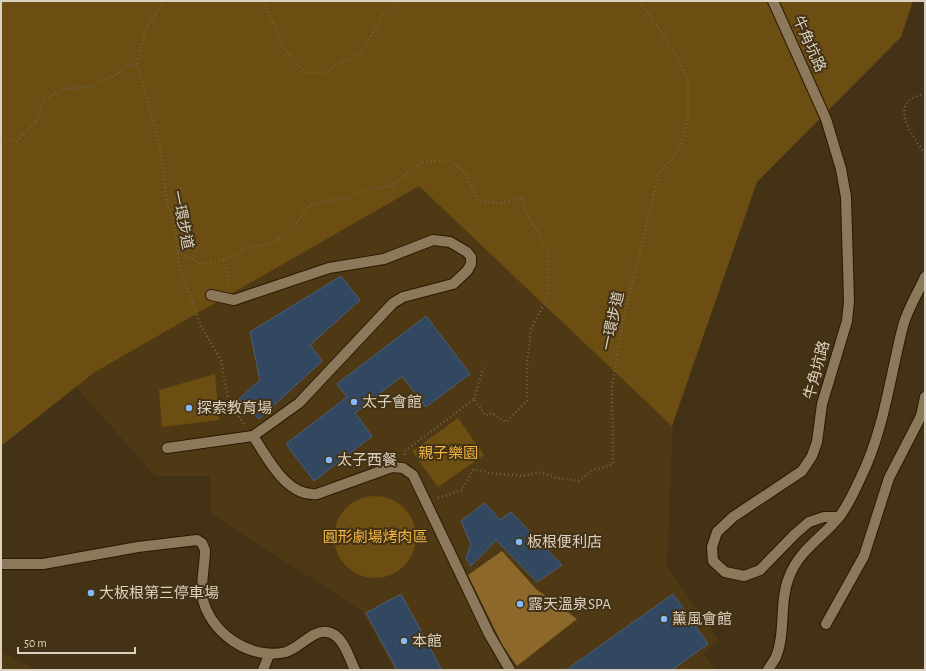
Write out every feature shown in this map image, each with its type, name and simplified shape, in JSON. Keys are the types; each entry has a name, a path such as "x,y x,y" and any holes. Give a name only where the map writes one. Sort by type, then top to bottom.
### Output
{"street":[{"name":"牛角坑路","path":"773,1 826,119 841,169 846,197 849,301 847,321 822,404 817,442 812,456 802,470 733,517 717,532 712,547 713,561 725,572 744,576 760,570 795,534 809,522 824,517 839,517"},
{"path":"167,448 252,436 300,403 393,303 403,297 453,284 467,271 471,264 471,257 467,252 450,242 433,240 384,259 329,268 234,300 211,295"},
{"path":"768,670 776,657 780,636 784,594 791,572 796,561 808,546 839,517 861,477 874,445 903,325 925,277"},
{"path":"826,624 864,556 889,478 921,416 925,397"},
{"path":"252,436 284,480 297,491 306,495 317,494 392,467 402,468 413,474 489,634 510,670"},
{"path":"1,564 43,564 138,546 197,540 202,543 205,550 202,594 206,610 213,622 226,635 245,648 269,655 288,652 315,635 326,632 336,636 342,644 355,670"},
{"path":"263,670 269,655"}],"path":[{"path":"1,137 17,141 35,123 44,99 65,89 92,87 115,75 128,65 137,64 146,29 164,1"},
{"path":"263,1 287,53 306,73 322,73 363,51 382,16 399,1"},
{"name":"一環步道","path":"426,502 462,490 474,469 490,473 523,476 539,472 557,478 578,481 594,470 613,464 612,387 622,326 659,174 680,148 688,117 688,79 667,40 639,1"},
{"name":"一環步道","path":"137,64 159,141 167,204 175,227 179,265 201,326 221,360 229,403 252,436"},
{"path":"925,94 915,96 907,103 904,110 905,123 925,155"},
{"path":"178,252 202,264 224,260 234,300"},
{"path":"402,468 405,451 474,399 484,367"},
{"path":"474,399 486,416 492,413 506,422"}],"shaded area":[{"path":"1,1 678,294 667,566 719,641 703,653 716,670 394,670 362,611 210,513 210,476 155,476 1,302"},
{"name":"露天溫泉SPA","path":"502,551 536,589 577,619 517,666 503,646 468,575"},
{"path":"1,652 39,670 1,670"}],"green space":[{"path":"1,1 913,1 901,37 757,182 672,426 419,186 95,372 1,446"},
{"name":"探索教育場","path":"215,374 219,420 162,427 159,390"},
{"name":"親子樂園","path":"458,418 484,455 438,487 412,451"},
{"name":"圓形劇場烤肉區","path":"375,496 391,499 404,508 413,521 416,537 413,553 404,566 391,575 375,578 359,575 346,566 337,553 334,537 337,521 346,508 359,499"}],"building":[{"path":"341,276 360,300 310,345 322,361 259,419 239,399 260,380 250,332"},
{"name":"太子會館","path":"426,316 470,374 426,407 402,376 355,413 372,436 314,481 286,444 347,397 337,384"},
{"name":"板根便利店","path":"485,503 500,520 511,512 562,565 537,582 496,540 471,566 466,558 471,544 461,521"},
{"name":"本館","path":"401,594 442,670 397,670 366,613"},
{"name":"薰風會館","path":"673,594 708,644 672,670 566,670"}],"place":[{"name":"太子會館","path":"354,402"},
{"name":"探索教育場","path":"189,408"},
{"name":"太子西餐","path":"329,460"},
{"name":"板根便利店","path":"519,542"},
{"name":"大板根第三停車場","path":"91,593"},
{"name":"露天溫泉SPA","path":"520,604"},
{"name":"薰風會館","path":"664,619"},
{"name":"本館","path":"404,641"}]}
